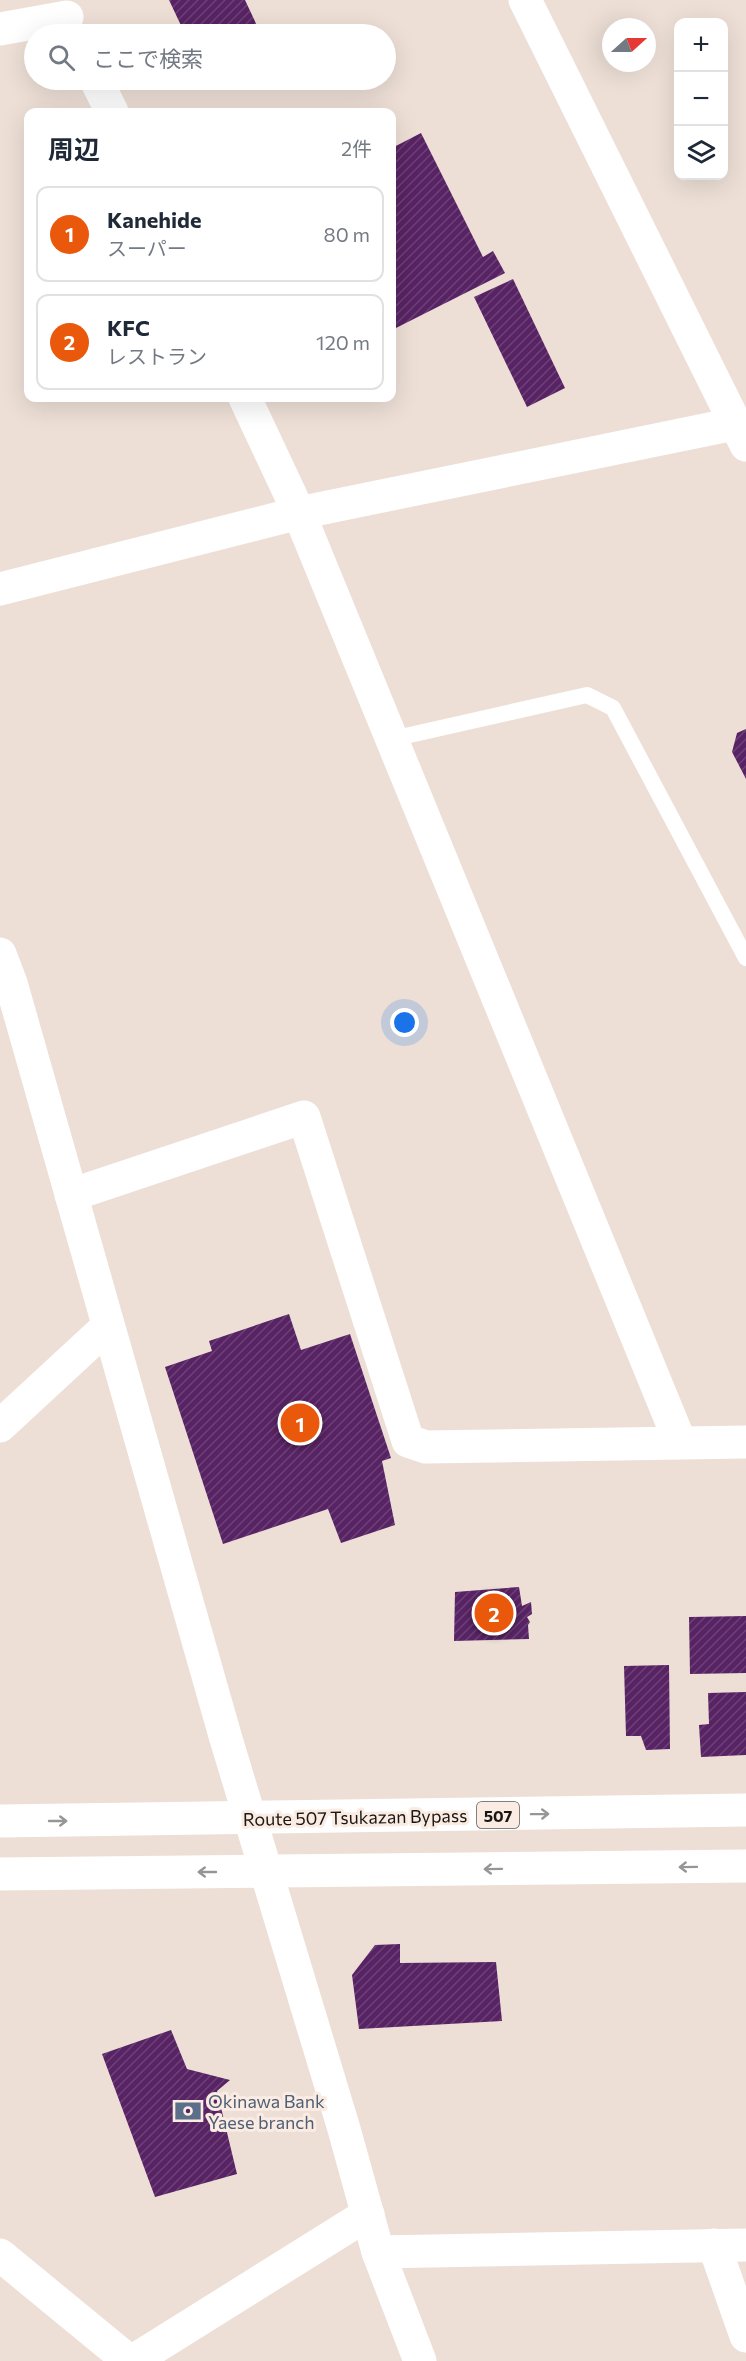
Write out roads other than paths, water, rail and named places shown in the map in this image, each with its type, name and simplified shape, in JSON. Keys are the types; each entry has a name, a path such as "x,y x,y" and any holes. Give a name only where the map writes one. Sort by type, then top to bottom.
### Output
{"main road":[{"path":"0,589 299,513 740,434 525,0"},
{"path":"28,24 67,17"},
{"path":"0,29 24,25"},
{"path":"101,90 110,108"},
{"path":"247,402 299,513 680,1442"},
{"path":"0,954 11,983 107,1327 378,2252 420,2361"},
{"path":"71,1195 304,1117 408,1441 426,1447 746,1442"},
{"path":"0,1426 107,1327"},
{"name":"Route 507 Tsukazan Bypass","path":"0,1821 746,1810"},
{"path":"0,1874 746,1866"},
{"path":"0,2255 131,2361 368,2214"},
{"path":"378,2252 730,2245 746,2336"}],"lane":[{"path":"392,739 587,695 613,708 746,958"}],"place":[{"name":"Kanehide","path":"300,1423"},
{"name":"KFC","path":"494,1613"},
{"name":"Okinawa Bank Yaese branch","path":"188,2111"}]}
